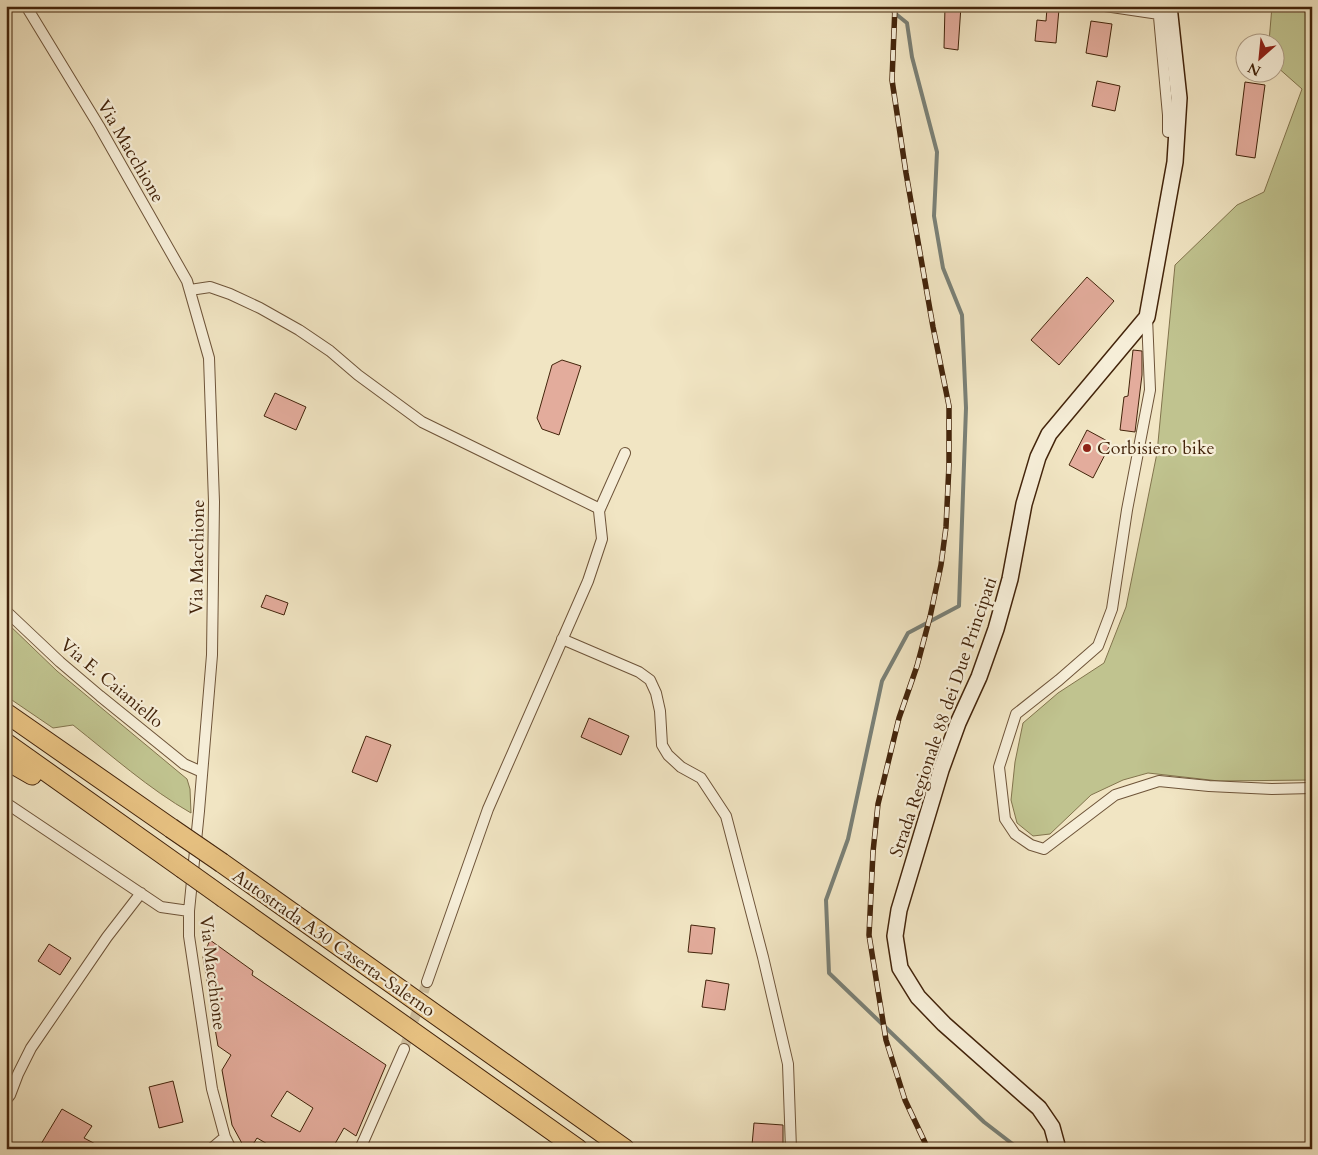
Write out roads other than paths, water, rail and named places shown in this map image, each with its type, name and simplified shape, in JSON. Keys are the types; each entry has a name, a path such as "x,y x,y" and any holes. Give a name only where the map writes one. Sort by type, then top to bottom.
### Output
{"highway":[{"name":"Autostrada A30 Caserta-Salerno","path":"6,713 222,863 625,1149"},
{"path":"6,743 182,868"},
{"path":"6,760 182,868"},
{"name":"Autostrada A30 Caserta-Salerno","path":"182,868 578,1149"}],"main road":[{"name":"Strada Regionale 88 dei Due Principati","path":"1058,1149 1052,1127 1039,1108 944,1024 918,997 900,968 894,936 899,910 941,770 996,630 1010,579 1024,504 1038,457 1049,434 1147,317 1175,162 1179,98 1162,9"}],"street":[{"name":"Via Macchione","path":"26,6 99,126 187,281 209,358 214,502 212,655 189,911 189,936 212,1089 224,1137 231,1149"},
{"path":"1105,6 1162,9 1168,132"},
{"path":"190,290 210,287 260,308 299,330 330,351 358,375 422,422 600,509"},
{"path":"1147,317 1150,390 1127,510 1112,609 1098,646 1016,714 999,767 1005,819 1015,834 1031,845 1044,850 1115,794 1159,781 1263,789 1312,788"},
{"path":"428,982 488,809 588,581 602,539 600,509 626,453"},
{"name":"Via E. Caianiello","path":"6,611 60,662 107,702 184,764 202,772"},
{"path":"562,639 639,672 650,680 656,693 660,711 662,745 668,755 681,767 701,778 726,816 763,957 788,1064 791,1149"},
{"path":"6,803 161,907 189,911"},
{"path":"6,1100 31,1048 141,893"},
{"path":"360,1149 404,1049"},
{"path":"211,1149 224,1137"}],"waterway":[{"path":"886,6 907,23 912,57 937,152 934,216 943,268 962,315 966,408 959,606 908,633 882,681 848,839 826,900 829,973 984,1122 1019,1149"}],"tunnel":[{"path":"404,1049 427,982"}],"railway":[{"path":"895,6 892,80 906,173 949,406 949,465 946,527 941,565 930,617 917,666 899,718 878,804 873,852 869,935 886,1040 905,1100 928,1149"}],"place":[{"name":"Corbisiero bike","path":"1087,448"}]}
